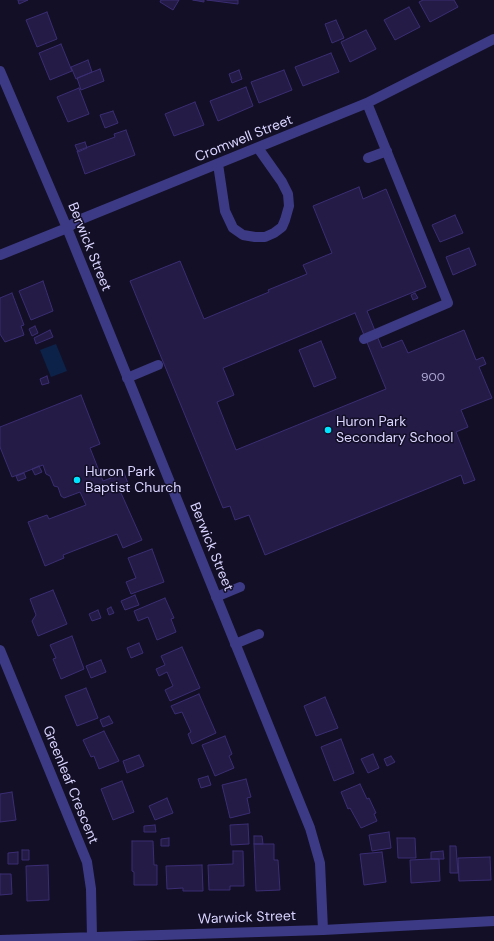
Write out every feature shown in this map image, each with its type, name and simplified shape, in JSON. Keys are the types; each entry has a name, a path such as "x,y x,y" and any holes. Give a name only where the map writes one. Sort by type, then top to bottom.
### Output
{"street":[{"name":"Cromwell Street","path":"0,255 67,228 79,220 367,103 494,39"},
{"name":"Berwick Street","path":"0,71 67,228 317,848 323,892 323,930"},
{"path":"364,339 448,303 367,103"},
{"path":"218,164 225,211 232,228 243,235 255,237 265,237 274,234 282,227 285,220 289,206 288,194 282,182 258,148"},
{"path":"368,158 387,151"},
{"path":"127,378 158,365"},
{"path":"216,597 240,587"},
{"path":"235,644 259,634"},
{"name":"Greenleaf Crescent","path":"0,650 87,862 91,889 92,937"},
{"name":"Warwick Street","path":"0,940 44,940 92,937 323,930 494,921"}],"water":[{"path":"56,344 67,371 51,377 40,350"}],"building":[{"path":"18,0 28,0 19,4"},
{"path":"161,0 179,0 173,10 160,2"},
{"path":"193,0 204,0 204,2"},
{"path":"207,0 238,0 238,4"},
{"path":"423,0 454,0 458,7 430,22 419,2"},
{"path":"409,7 420,27 395,40 384,20"},
{"path":"47,12 57,39 37,47 26,20"},
{"path":"336,20 344,38 332,43 325,24"},
{"path":"366,30 376,49 350,62 341,42"},
{"path":"61,44 72,71 50,80 39,53"},
{"path":"331,53 339,72 303,86 295,67"},
{"path":"88,60 92,72 76,79 71,67"},
{"path":"100,69 104,81 81,90 77,78"},
{"path":"239,70 242,79 232,83 229,74"},
{"path":"284,70 292,90 259,103 251,82"},
{"path":"246,87 253,106 218,121 210,101"},
{"path":"79,88 89,114 68,122 57,97"},
{"path":"195,102 204,125 174,136 165,114"},
{"path":"113,111 118,123 105,128 100,115"},
{"path":"126,130 135,155 85,174 77,151 115,137 114,134"},
{"path":"85,142 87,148 78,152 75,145"},
{"path":"359,187 363,199 386,189 426,287 367,311 382,348 402,340 408,353 464,330 476,360 483,357 486,364 479,367 492,398 461,410 468,427 456,432 475,480 464,484 461,475 265,555 249,515 235,520 230,506 223,508 130,281 180,261 204,319 269,292 268,290 307,274 303,265 332,253 313,206","holes":["355,313 386,389 236,450 217,402 234,395 223,368"]},
{"path":"455,215 463,233 440,242 432,225"},
{"path":"469,248 476,265 453,275 446,257"},
{"path":"43,281 53,311 31,320 19,291"},
{"path":"12,293 24,325 21,326 24,335 5,342 0,334 0,298"},
{"path":"415,293 418,298 413,300 411,295"},
{"path":"35,326 38,333 32,336 29,329"},
{"path":"50,330 53,337 36,344 34,338"},
{"path":"321,341 336,378 314,387 299,350"},
{"path":"47,376 49,383 42,385 40,379"},
{"name":"Huron Park Baptist Church","path":"81,395 100,444 90,448 103,481 111,478 110,475 123,470 130,489 121,493 142,540 123,548 117,534 63,555 64,558 45,566 28,522 47,515 49,519 86,505 80,492 64,498 61,496 58,487 54,486 50,476 46,474 43,465 12,477 0,447 0,427"},
{"path":"39,466 42,472 35,475 32,469"},
{"path":"24,473 26,478 18,481 16,476"},
{"path":"152,549 164,582 131,594 126,582 136,578 128,558"},
{"path":"53,590 67,624 38,636 32,621 36,615 30,599"},
{"path":"135,595 139,605 125,610 121,601"},
{"path":"165,598 174,618 171,619 176,632 157,640 148,617 138,621 134,611"},
{"path":"111,607 114,613 109,615 107,609"},
{"path":"98,610 101,618 92,621 89,614"},
{"path":"72,636 84,669 61,679 53,659 56,658 50,645"},
{"path":"139,643 143,653 131,658 127,648"},
{"path":"182,647 200,688 170,701 165,690 173,686 167,672 159,676 156,669 165,665 161,656"},
{"path":"101,660 106,672 91,678 86,666"},
{"path":"86,688 98,718 77,726 65,696"},
{"path":"199,694 216,733 192,744 188,734 191,732 182,712 175,714 171,706"},
{"path":"325,697 338,728 316,736 304,706"},
{"path":"109,716 113,723 103,727 100,720"},
{"path":"104,731 119,761 99,769 94,756 91,757 83,740"},
{"path":"225,736 232,754 229,756 234,768 215,776 202,745"},
{"path":"341,739 354,773 334,781 321,747"},
{"path":"373,754 379,768 368,773 361,759"},
{"path":"139,755 144,766 127,773 123,761"},
{"path":"391,756 395,762 387,766 384,759"},
{"path":"208,776 211,785 201,788 198,779"},
{"path":"246,779 251,797 247,798 250,813 230,818 222,785"},
{"path":"122,781 134,812 113,820 101,789"},
{"path":"360,784 376,813 374,814 377,821 361,828 350,808 348,809 341,792"},
{"path":"12,792 16,820 0,822 0,794"},
{"path":"167,798 173,813 155,820 149,806"},
{"path":"248,824 249,844 231,845 230,825"},
{"path":"155,825 156,832 144,832 144,826"},
{"path":"389,832 391,848 372,851 369,835"},
{"path":"254,836 262,836 263,844 254,844"},
{"path":"169,838 169,846 161,846 161,839"},
{"path":"397,838 415,838 416,858 398,858"},
{"path":"132,841 153,841 154,865 157,865 157,885 134,885 134,872 132,871"},
{"path":"254,844 274,844 274,860 278,860 280,890 256,891"},
{"path":"450,846 456,846 458,873 450,873"},
{"path":"22,850 29,850 29,860 22,860"},
{"path":"233,851 243,851 244,886 230,886 230,890 209,890 208,865 233,864"},
{"path":"443,851 444,859 431,859 431,852"},
{"path":"18,852 18,864 8,864 8,853"},
{"path":"382,852 386,882 364,885 360,854"},
{"path":"490,857 491,880 459,881 458,858"},
{"path":"439,859 440,881 411,883 410,860"},
{"path":"48,865 49,900 27,901 26,866"},
{"path":"202,865 203,891 183,891 183,888 167,889 166,866"},
{"path":"0,874 11,874 12,894 0,895"}],"place":[{"name":"Huron Park Secondary School","path":"328,430"},
{"name":"Huron Park Baptist Church","path":"77,480"}]}
